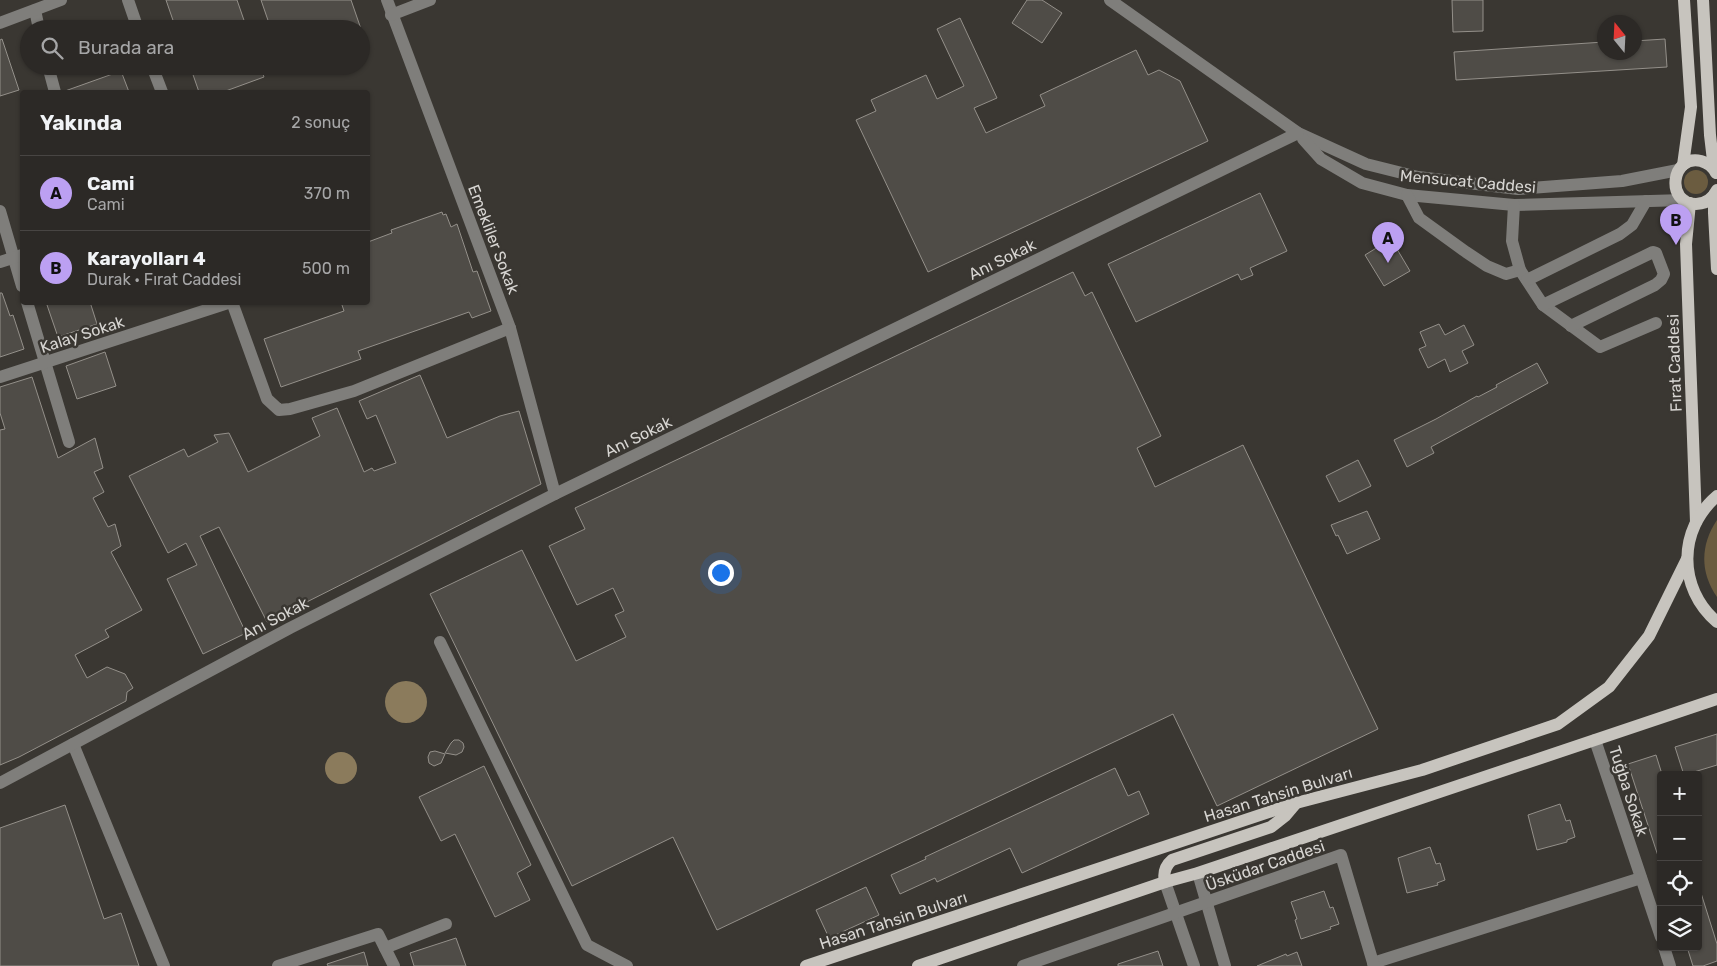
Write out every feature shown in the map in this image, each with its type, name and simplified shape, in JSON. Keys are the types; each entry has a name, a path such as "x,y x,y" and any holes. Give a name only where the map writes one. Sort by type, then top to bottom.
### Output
{"main road":[{"path":"1684,0 1691,107 1681,167 1675,176 1675,190 1687,202 1704,203 1716,192"},
{"path":"1703,0 1710,135 1716,172"},
{"path":"1681,167 1696,160 1703,161 1716,172"},
{"path":"1716,192 1714,213 1717,269"},
{"name":"Fırat Caddesi","path":"1687,202 1686,244 1696,522"},
{"path":"1717,496 1702,511 1696,522 1688,546 1687,559 1691,584 1696,596 1702,607 1717,622"},
{"name":"Hasan Tahsin Bulvarı","path":"806,966 1296,803 1422,770 1558,724 1609,686 1649,636 1687,559"},
{"path":"918,966 1717,699"},
{"path":"1165,882 1164,872 1172,860 1271,827 1285,816 1296,803"}],"street":[{"path":"0,23 61,0"},
{"path":"128,0 135,20"},
{"name":"Emekliler Sokak","path":"387,0 510,328 555,494"},
{"path":"391,14 430,0"},
{"name":"Mensucat Caddesi","path":"1110,0 1298,133 1366,164 1418,177 1518,189 1622,181 1681,167"},
{"path":"35,10 37,20"},
{"path":"50,75 54,90"},
{"path":"155,75 161,90"},
{"name":"Mensucat Caddesi","path":"1298,133 1321,159 1362,183 1407,195 1514,205 1646,201 1687,202"},
{"name":"Anı Sokak","path":"0,783 290,628 555,494 1298,133"},
{"path":"1407,195 1419,218 1466,252 1487,266 1506,274 1523,275 1620,234 1632,225 1646,201"},
{"path":"1514,205 1512,242 1523,275 1543,305 1600,347 1656,323"},
{"path":"0,211 18,256 20,271"},
{"path":"1543,305 1653,252 1656,254 1664,274 1662,280 1571,326"},
{"path":"0,262 18,256"},
{"path":"28,305 69,442"},
{"name":"Kalay Sokak","path":"0,377 223,305"},
{"path":"233,305 266,398 279,410 290,410 354,391 510,328"},
{"path":"440,642 587,946 627,966"},
{"name":"Tuğba Sokak","path":"1595,740 1657,925"},
{"path":"73,744 164,966"},
{"name":"Üsküdar Caddesi","path":"1023,966 1051,961 1176,913 1341,855 1373,964"},
{"path":"1198,873 1225,966"},
{"path":"1373,964 1641,878"},
{"path":"1165,882 1194,966"},
{"path":"385,948 446,924"},
{"path":"278,966 378,934 394,966"},
{"path":"1665,951 1670,966"}],"shaded area":[{"path":"1696,170 1704,174 1708,182 1704,190 1696,194 1688,190 1684,182 1688,174"},
{"path":"1717,520 1717,597 1707,578 1704,559 1707,539"},
{"path":"410,681 418,684 424,690 427,702 424,714 418,720 402,723 394,720 388,714 385,698 388,690 394,684"},
{"path":"341,752 353,756 357,768 353,780 341,784 329,780 325,768 329,756"}],"building":[{"path":"166,0 237,0 244,20 173,20"},
{"path":"261,0 351,0 358,20 268,20"},
{"path":"1027,0 1042,0 1062,13 1042,43 1012,23"},
{"path":"1452,0 1483,0 1483,31 1453,32"},
{"path":"960,18 997,98 974,108 986,133 1045,106 1040,95 1136,50 1148,75 1159,70 1180,81 1208,141 928,272 856,120 876,111 871,100 926,75 937,99 964,86 937,29"},
{"path":"2,39 19,90 0,96 0,40"},
{"path":"1665,39 1667,67 1456,80 1454,52 1597,42 1597,60 1642,60 1642,40"},
{"path":"110,75 123,75 128,90 68,90"},
{"path":"193,75 263,75 264,77 228,90 198,90"},
{"path":"1260,193 1287,251 1250,268 1253,275 1241,280 1238,274 1136,322 1108,264"},
{"path":"442,212 443,215 446,214 451,227 457,224 473,272 477,271 491,311 472,318 469,312 358,351 361,359 281,387 264,339 344,311 342,305 370,305 370,241 392,233 391,230"},
{"path":"1391,239 1410,271 1384,286 1365,255"},
{"path":"1073,272 1085,296 1092,292 1161,436 1137,448 1155,487 1243,445 1378,729 1217,806 1173,714 717,930 673,837 572,886 430,594 522,550 576,661 626,637 615,615 624,611 613,588 577,605 549,546 585,529 575,508"},
{"path":"0,293 2,293 10,316 13,315 24,349 0,357"},
{"path":"47,305 91,305 97,324 58,337"},
{"path":"1439,324 1445,335 1464,325 1474,345 1462,351 1468,363 1450,372 1445,359 1428,368 1419,349 1426,346 1420,332"},
{"path":"105,352 116,386 77,399 66,366"},
{"path":"1537,363 1548,383 1431,447 1434,453 1407,467 1394,440 1497,387 1496,385"},
{"path":"420,375 447,438 500,416 519,411 541,484 267,622 219,527 200,536 246,633 203,654 167,579 197,565 186,543 168,553 129,476 184,449 188,457 218,442 214,435 229,433 248,472 320,436 312,418 337,408 364,472 372,468 374,471 396,463 376,415 367,419 359,401"},
{"path":"32,377 58,458 95,438 103,468 94,472 104,492 93,498 108,527 115,524 121,546 111,552 142,610 105,630 109,637 75,655 87,678 107,667 125,674 133,688 127,692 126,701 0,765 0,430 5,429 0,413 0,387"},
{"path":"1358,460 1371,486 1339,502 1326,476"},
{"path":"1367,511 1380,539 1347,554 1331,525"},
{"path":"1717,734 1717,765 1697,771 1683,771 1675,747"},
{"path":"454,740 459,740 463,743 462,752 456,755 445,753 451,743"},
{"path":"435,751 445,754 441,763 434,766 429,763 428,757 430,752"},
{"path":"1656,755 1661,771 1657,771 1657,853 1628,764"},
{"path":"484,766 531,865 517,873 530,900 495,917 455,834 441,841 419,797"},
{"path":"1115,768 1128,796 1139,791 1149,814 1022,873 1010,848 937,882 935,878 900,894 891,875 926,859 925,857"},
{"path":"1560,804 1566,821 1570,820 1575,837 1567,840 1567,842 1537,850 1528,815"},
{"path":"65,805 104,919 121,913 139,966 0,966 0,828"},
{"path":"1430,847 1436,864 1440,863 1445,880 1437,883 1438,885 1407,893 1398,858"},
{"path":"866,887 879,915 829,938 816,910"},
{"path":"1324,891 1330,908 1333,907 1339,924 1330,927 1331,929 1301,939 1291,902"},
{"path":"1702,896 1717,944 1717,961 1703,966 1693,966 1688,951 1702,951"},
{"path":"456,938 466,966 414,966 410,953"},
{"path":"1158,951 1163,966 1118,966 1118,964"},
{"path":"364,952 368,966 328,966 327,964"},
{"path":"1297,952 1302,966 1257,966 1286,954 1287,956"}],"place":[{"name":"Karayolları 4","path":"1676,245"},
{"name":"Cami","path":"1388,263"}]}
